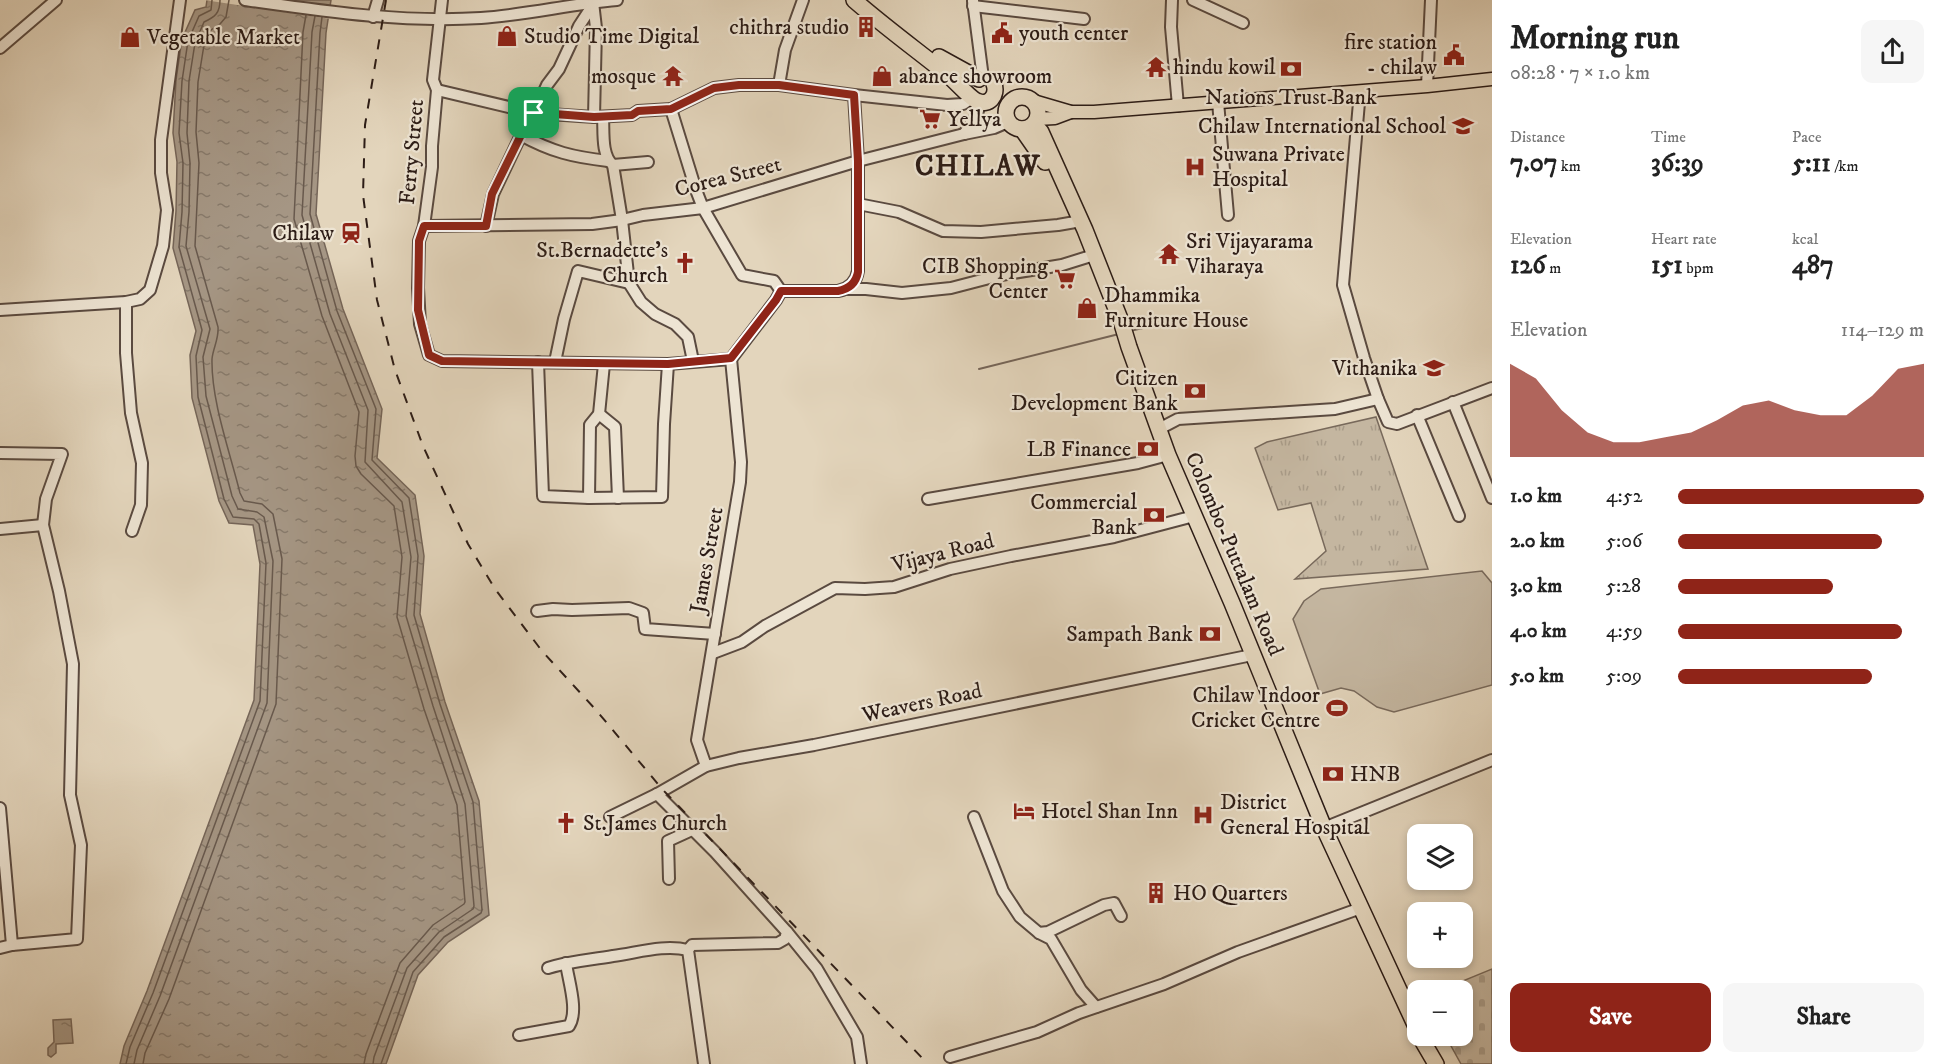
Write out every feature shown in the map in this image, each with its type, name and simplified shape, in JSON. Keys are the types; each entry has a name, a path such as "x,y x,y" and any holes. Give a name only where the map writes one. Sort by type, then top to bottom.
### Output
{"highway":[{"path":"854,0 976,100 987,102 994,96 995,88 985,80"},
{"path":"870,0 920,44 946,63 1024,99"},
{"path":"976,100 971,86 985,80"},
{"path":"1024,99 1009,103 1006,118 1025,123"},
{"name":"Colombo-Puttalam Road","path":"1024,99 1038,110 1025,123 1041,132 1081,221 1122,324 1168,454 1324,828 1407,1009"},
{"name":"Colombo-Puttalam Road","path":"1426,1046 1436,1064"}],"main road":[{"path":"1025,123 1055,118 1071,112 1178,106 1427,86 1492,78"},
{"path":"1024,99 1071,112"}],"street":[{"path":"0,48 56,0"},
{"path":"0,310 126,302 140,299 150,290 163,246 167,210 161,173 161,140 180,0"},
{"path":"244,0 337,14 439,19 483,18 545,11 595,1 616,0"},
{"path":"373,17 378,0"},
{"name":"Ferry Street","path":"442,0 433,80 437,90 432,167 424,226 419,241 418,310 429,355 442,361 604,364 668,364 731,358"},
{"path":"779,85 785,50 802,0"},
{"path":"1172,0 1171,27 1178,106"},
{"path":"1193,0 1243,23"},
{"path":"1427,86 1431,0"},
{"path":"486,226 492,194 531,113 559,69 579,26 595,1"},
{"path":"595,1 599,117 622,220 629,284 641,302 655,314 675,324 688,337 693,361"},
{"path":"985,80 973,3 1084,19"},
{"path":"437,90 531,113 599,117 671,109 714,88 739,85 779,85 955,105 976,100 977,115 964,134"},
{"path":"1360,91 1343,285 1378,399 1388,422 1397,424 1492,387"},
{"path":"846,289 856,279 858,272 858,161 854,95"},
{"path":"1218,102 1228,215"},
{"path":"671,109 703,208 742,275 774,281 781,291"},
{"name":"Corea Street","path":"424,226 592,224 703,208 858,161 964,134 1025,123"},
{"path":"521,135 545,148 577,158 610,163 648,162"},
{"path":"858,204 899,212 943,231 981,232 1023,229 1081,221"},
{"path":"781,291 866,289 902,293 951,288 1001,275 1062,265 1094,255"},
{"path":"555,362 564,319 578,272 629,284"},
{"path":"731,358 781,291"},
{"path":"126,302 126,353 131,413 142,462 141,505 132,531"},
{"name":"James Street","path":"706,766 697,740 713,653 719,599 738,500 741,462 731,358"},
{"path":"538,362 543,496 589,498 662,497 668,364"},
{"path":"589,498 590,425 599,414 604,364"},
{"path":"1159,429 1178,419 1335,409 1378,399"},
{"path":"1453,402 1492,498"},
{"path":"599,414 615,428 618,498"},
{"path":"1417,415 1460,516"},
{"path":"0,453 62,454 46,499 43,525 73,664 70,795 81,845 76,939 0,948"},
{"path":"928,499 1138,463 1168,454"},
{"name":"Vijaya Road","path":"713,653 741,642 765,626 835,588 865,589 894,586 960,567 1114,537 1194,516"},
{"path":"0,529 43,525"},
{"path":"537,611 629,608 643,613 645,629 715,633"},
{"name":"Weavers Road","path":"610,817 706,766 739,758 814,746 1252,655"},
{"path":"1324,828 1492,760"},
{"path":"657,794 787,932 817,969 857,1037 861,1064"},
{"path":"0,808 12,945"},
{"path":"974,817 1003,891 1020,916 1039,933 1051,939 1081,990 1096,1007"},
{"path":"669,879 668,841 693,830"},
{"path":"1039,933 1048,932 1104,904 1113,903 1121,916"},
{"path":"950,1057 1036,1032 1096,1007 1164,984 1238,952 1361,908"},
{"path":"688,950 693,945 778,943 785,939 787,932"},
{"path":"548,968 566,963 677,948 688,950"},
{"path":"688,950 704,1064"},
{"path":"519,1035 569,1026 573,1020 574,1007 566,963"}],"green space":[{"path":"1376,417 1428,569 1295,579 1326,551 1311,503 1278,510 1255,448 1267,442"},
{"path":"1482,571 1492,583 1492,685 1394,712 1377,707 1354,691 1341,688 1320,694 1293,619 1304,601 1321,589"},
{"path":"1492,969 1492,1064 1461,1064 1451,1046 1473,1046 1473,980 1465,980"}],"water":[{"path":"207,0 331,0 326,33 316,214 343,309 382,409 377,458 415,495 424,556 420,614 445,702 479,801 489,915 448,942 418,975 386,1064 120,1064 124,1046 147,991 254,700 260,564 253,525 229,523 219,501 192,398 190,355 196,331 173,248 177,162 173,133 176,80 182,39 195,10 206,7"},
{"path":"71,1019 73,1043 56,1044 56,1053 51,1057 48,1055 48,1048 54,1042 53,1020"}],"pier":[{"path":"204,0 279,0 333,8 331,19"}],"waterway":[{"path":"1130,331 1160,324"},
{"path":"979,369 1119,334"}],"railway":[{"path":"386,0 365,125 363,195 377,300 395,370 423,446 468,544 495,589 542,651 596,710 663,790 928,1064"}],"place":[{"name":"chithra studio","path":"866,27"},
{"name":"youth center","path":"1002,33"},
{"name":"Studio Time Digital","path":"507,36"},
{"name":"Vegetable Market","path":"130,37"},
{"name":"fire station - chilaw","path":"1454,55"},
{"name":"hindu kowil","path":"1156,67"},
{"name":"Nations Trust Bank","path":"1291,69"},
{"name":"mosque","path":"673,76"},
{"name":"abance showroom","path":"882,76"},
{"name":"Yellya","path":"930,119"},
{"name":"Chilaw International School","path":"1463,126"},
{"name":"Suwana Private Hospital","path":"1195,167"},
{"name":"Chilaw","path":"351,233"},
{"name":"Sri Vijayarama Viharaya","path":"1169,254"},
{"name":"St.Bernadette's Church","path":"685,263"},
{"name":"CIB Shopping Center","path":"1065,279"},
{"name":"Dhammika Furniture House","path":"1087,308"},
{"name":"Vithanika","path":"1434,368"},
{"name":"Citizen Development Bank","path":"1195,391"},
{"name":"LB Finance","path":"1148,449"},
{"name":"Commercial Bank","path":"1154,515"},
{"name":"Sampath Bank","path":"1210,634"},
{"name":"Chilaw Indoor Cricket Centre","path":"1337,708"},
{"name":"HNB","path":"1333,774"},
{"name":"Hotel Shan Inn","path":"1024,811"},
{"name":"District General Hospital","path":"1203,815"},
{"name":"St.James Church","path":"566,823"},
{"name":"HO Quarters","path":"1156,893"}],"district":[{"name":"CHILAW","path":"978,166"}],"route":[{"path":"739,85 779,85 854,95 858,161 858,272 856,279 846,289 838,291 781,291 731,358 668,364 437,360 429,355 418,310 419,241 424,226 486,226 492,194 521,135 528,112 534,113 594,117 632,115 638,111 671,109 714,88 739,85"}]}
